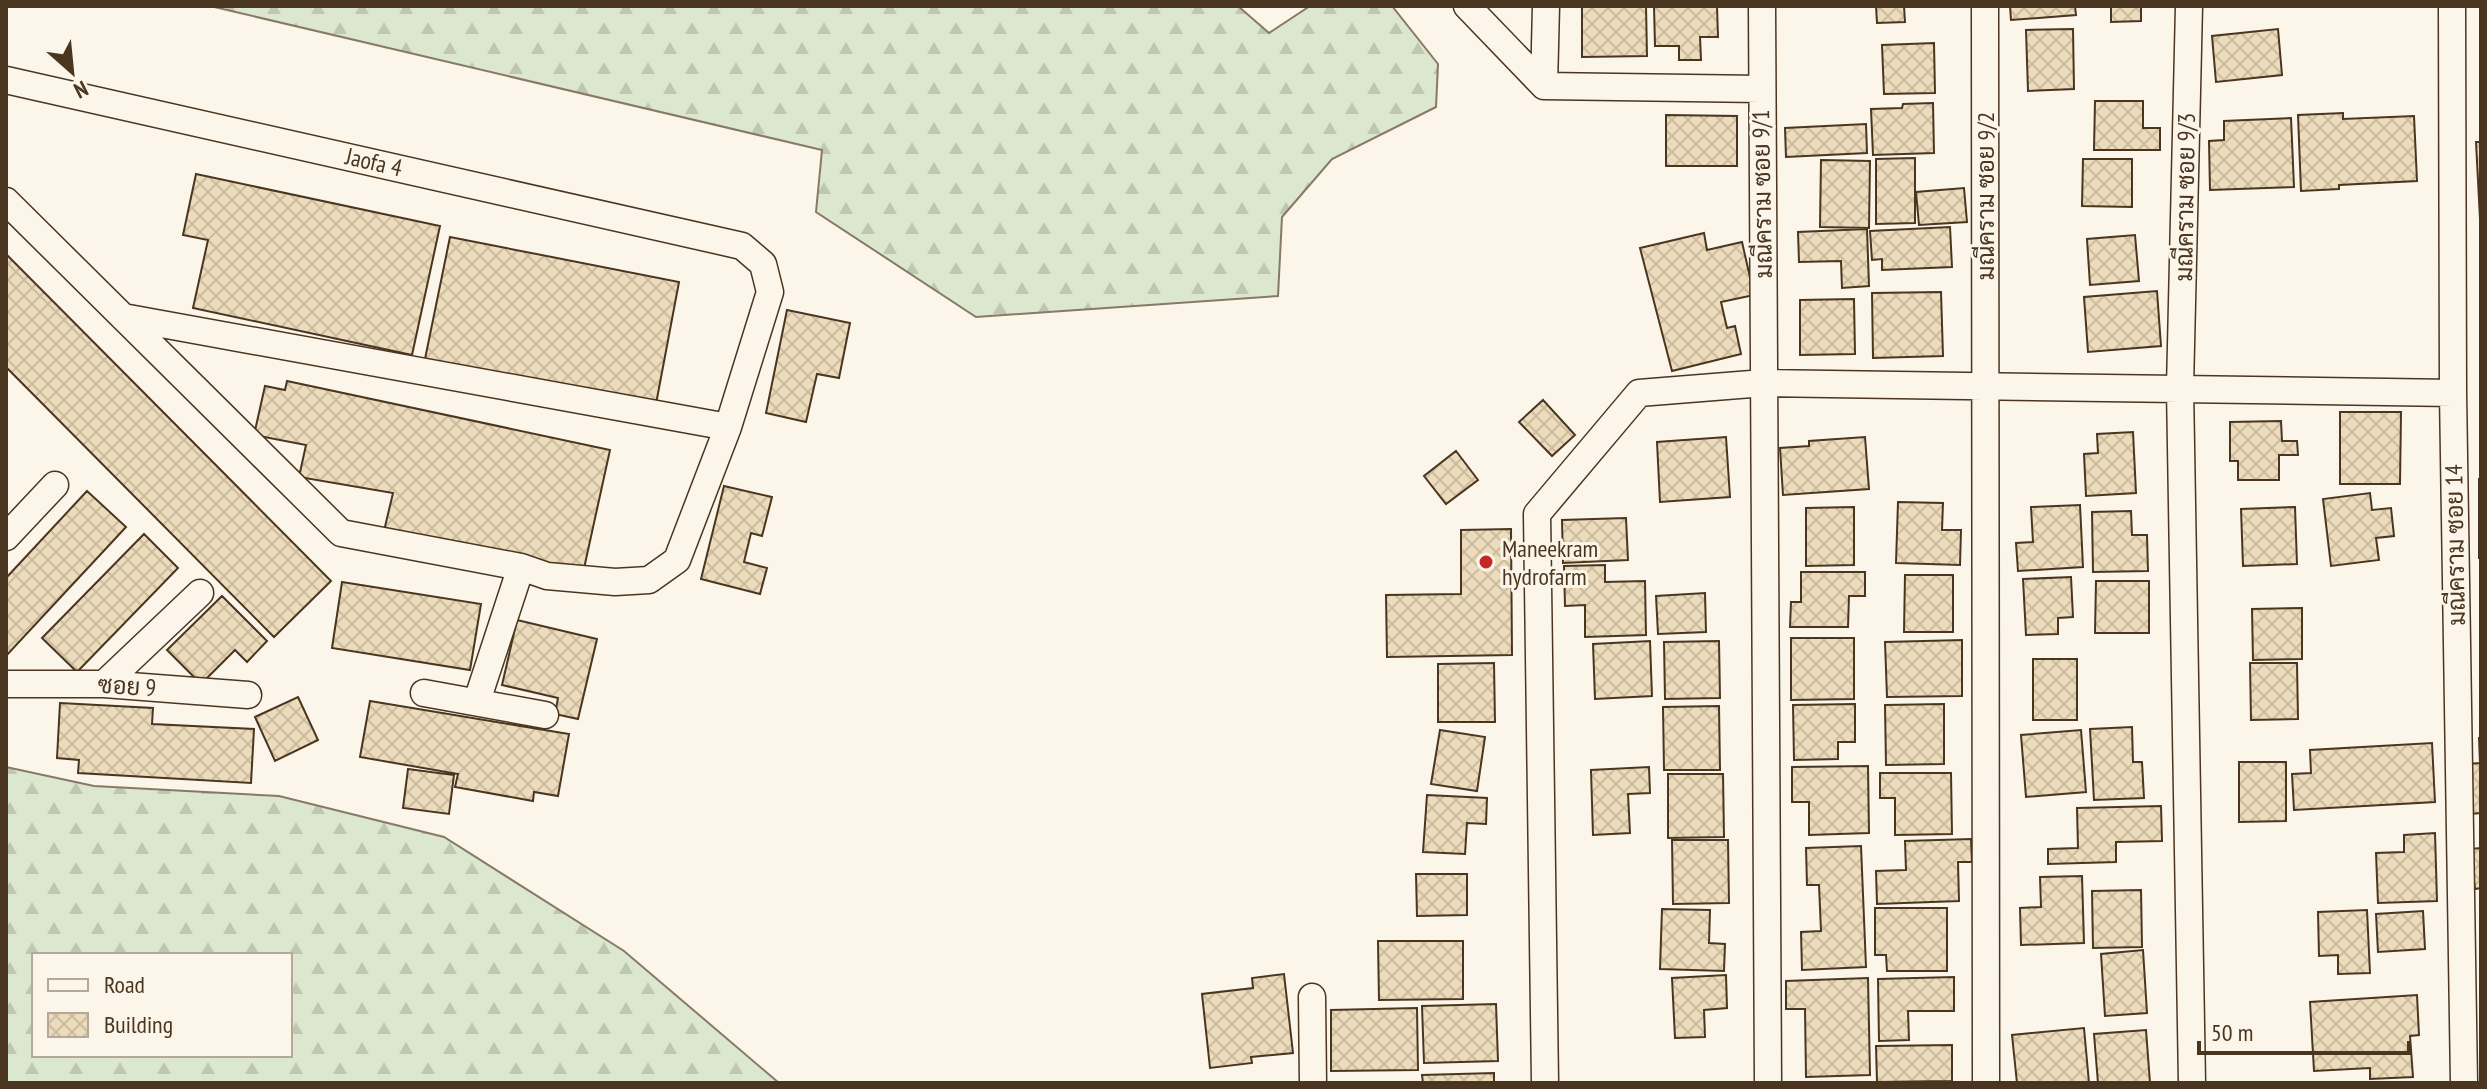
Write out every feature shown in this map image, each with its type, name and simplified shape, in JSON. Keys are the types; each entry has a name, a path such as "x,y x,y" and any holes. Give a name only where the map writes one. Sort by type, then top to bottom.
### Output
{"street":[{"path":"1467,6 1544,86 1761,89"},
{"path":"1544,86 1546,6"},
{"name":"มณีคราม ซอย 9/1","path":"1762,6 1768,1083"},
{"name":"มณีคราม ซอย 9/2","path":"1985,6 1986,1083"},
{"name":"มณีคราม ซอย 9/3","path":"2189,6 2180,388 2192,1083"},
{"name":"มณีคราม ซอย 14","path":"2452,6 2453,393 2464,1083"},
{"name":"Jaofa 4","path":"6,80 742,246 763,264 770,292 728,427"},
{"path":"6,201 123,317 341,533 521,567 547,576 615,582 649,580 677,560 728,427 123,317"},
{"path":"1545,1083 1537,514 1639,393 1764,383 2453,393"},
{"path":"6,537 55,485"},
{"path":"477,701 521,567"},
{"path":"104,684 200,593"},
{"name":"ซอย 9","path":"6,684 104,684 248,695"},
{"path":"424,693 545,715"},
{"path":"1312,997 1313,1083"}],"green space":[{"path":"210,6 1238,6 1269,33 1310,6 1392,6 1438,64 1436,107 1332,159 1282,217 1278,296 976,317 816,212 822,150"},
{"path":"6,767 94,786 279,796 444,837 624,951 779,1083 6,1083"}],"building":[{"path":"1582,6 1646,6 1647,56 1582,57"},
{"path":"1654,6 1717,6 1718,37 1700,37 1701,60 1679,60 1679,46 1655,46"},
{"path":"1876,6 1904,6 1905,22 1877,23"},
{"path":"2010,6 2075,6 2076,15 2011,20"},
{"path":"2111,6 2141,6 2141,21 2111,22"},
{"path":"2073,29 2074,89 2028,91 2026,30"},
{"path":"2278,29 2282,75 2216,82 2212,36"},
{"path":"1934,43 1935,93 1884,94 1882,45"},
{"path":"2095,101 2143,101 2143,128 2160,128 2160,150 2094,150"},
{"path":"1933,103 1934,153 1873,155 1871,109"},
{"path":"2343,113 2343,119 2414,116 2417,181 2339,185 2339,189 2301,191 2298,115"},
{"path":"1666,115 1737,116 1737,166 1666,166"},
{"path":"2291,118 2294,187 2210,190 2209,141 2224,140 2224,121"},
{"path":"1866,124 1867,153 1786,157 1785,128"},
{"path":"2476,142 2481,142 2480,219"},
{"path":"1915,158 1915,223 1876,224 1876,159"},
{"path":"2083,159 2132,159 2132,207 2082,206"},
{"path":"1821,160 1870,161 1869,228 1820,227"},
{"path":"196,174 440,226 412,355 193,308 208,240 183,235"},
{"path":"1964,188 1967,222 1919,225 1916,192"},
{"path":"1950,227 1952,267 1882,270 1882,259 1872,260 1870,231"},
{"path":"1867,229 1869,286 1842,288 1841,261 1799,262 1798,232"},
{"path":"1704,233 1707,250 1742,242 1754,295 1721,302 1727,328 1735,326 1741,354 1672,371 1640,248"},
{"path":"2135,235 2139,281 2090,285 2087,239"},
{"path":"450,237 679,282 656,404 425,359"},
{"path":"6,254 331,581 274,637 6,367"},
{"path":"2157,291 2161,346 2088,352 2084,297"},
{"path":"1941,292 1943,356 1873,358 1872,293"},
{"path":"1854,299 1855,354 1800,355 1800,300"},
{"path":"787,310 850,323 839,378 817,374 806,422 766,413"},
{"path":"287,381 610,450 583,573 384,531 393,493 299,477 306,445 254,435 265,386 285,390"},
{"path":"1543,400 1575,435 1552,456 1519,422"},
{"path":"2340,412 2401,412 2400,484 2340,484"},
{"path":"2281,421 2282,441 2297,441 2298,455 2279,455 2279,480 2238,480 2238,461 2230,461 2230,422"},
{"path":"2133,432 2136,493 2086,496 2084,454 2098,453 2097,434"},
{"path":"1726,437 1730,497 1660,502 1657,442"},
{"path":"1865,437 1869,489 1783,495 1780,448 1809,446 1809,441"},
{"path":"1456,451 1478,480 1446,504 1424,476"},
{"path":"2481,479 2481,558 2479,558"},
{"path":"724,486 772,497 762,536 751,533 744,562 767,568 760,594 701,579"},
{"path":"87,491 126,527 6,656 6,578"},
{"path":"2370,493 2372,510 2391,508 2394,536 2376,538 2379,560 2331,566 2323,499"},
{"path":"1898,502 1943,503 1942,530 1961,530 1960,565 1896,563"},
{"path":"2080,505 2083,567 2018,571 2016,543 2033,542 2031,507"},
{"path":"1854,507 1854,565 1806,566 1806,508"},
{"path":"2295,507 2297,564 2243,566 2241,509"},
{"path":"2131,511 2132,535 2147,535 2148,571 2093,572 2092,512"},
{"path":"1626,518 1628,560 1563,563 1562,520"},
{"name":"Maneekram hydrofarm","path":"1511,529 1512,655 1387,657 1386,595 1461,594 1461,530"},
{"path":"144,534 178,568 77,672 42,638"},
{"path":"1605,565 1605,582 1645,581 1646,635 1585,637 1585,605 1565,606 1564,566"},
{"path":"1801,572 1865,572 1865,596 1849,596 1848,627 1790,627 1791,602 1801,602"},
{"path":"1905,575 1953,575 1953,632 1904,632"},
{"path":"2071,577 2073,617 2058,618 2058,634 2026,635 2023,579"},
{"path":"2096,581 2149,581 2149,633 2095,633"},
{"path":"342,582 481,604 470,670 332,648"},
{"path":"1705,593 1706,632 1658,634 1656,596"},
{"path":"222,596 267,641 247,662 235,650 201,684 167,650"},
{"path":"2302,608 2302,659 2253,660 2252,609"},
{"path":"517,620 597,639 578,719 555,714 558,698 502,685"},
{"path":"1791,638 1854,638 1854,699 1791,700"},
{"path":"1962,640 1962,696 1887,697 1885,642"},
{"path":"1650,641 1652,696 1595,699 1593,644"},
{"path":"1719,641 1720,698 1665,699 1664,642"},
{"path":"2033,659 2077,659 2077,720 2033,720"},
{"path":"1494,663 1495,722 1438,722 1438,664"},
{"path":"2250,663 2297,663 2298,719 2251,720"},
{"path":"298,697 318,740 275,761 255,717"},
{"path":"370,701 569,734 558,796 534,792 533,801 455,787 458,774 360,757"},
{"path":"60,703 153,708 152,724 254,729 251,783 78,773 79,760 57,758"},
{"path":"1855,704 1855,742 1838,742 1838,759 1794,760 1793,705"},
{"path":"1944,704 1944,764 1886,765 1885,705"},
{"path":"1719,706 1720,770 1664,770 1663,707"},
{"path":"2132,727 2133,762 2142,762 2144,798 2094,800 2090,729"},
{"path":"1440,730 1485,737 1477,791 1431,784"},
{"path":"2081,730 2086,792 2026,797 2021,735"},
{"path":"2481,738 2481,813 2470,814 2468,764 2480,763"},
{"path":"2432,743 2435,802 2294,810 2292,774 2311,773 2310,750"},
{"path":"2239,762 2286,762 2286,821 2239,822"},
{"path":"1868,766 1869,833 1809,835 1809,802 1792,802 1792,767"},
{"path":"1649,767 1650,793 1628,794 1630,833 1593,835 1591,770"},
{"path":"408,769 454,775 449,814 403,808"},
{"path":"1880,773 1951,773 1952,834 1895,835 1895,798 1880,798"},
{"path":"1668,774 1723,774 1724,837 1668,838"},
{"path":"1427,795 1487,798 1486,824 1467,823 1465,854 1423,852"},
{"path":"2161,806 2162,841 2116,842 2116,862 2048,864 2048,849 2078,848 2077,808"},
{"path":"2435,833 2437,901 2378,903 2376,853 2404,852 2404,835"},
{"path":"1971,839 1972,862 1958,862 1959,901 1877,904 1876,871 1906,870 1905,841"},
{"path":"1672,840 1728,840 1729,903 1673,904"},
{"path":"1861,846 1866,967 1802,970 1801,932 1821,931 1819,885 1807,885 1806,848"},
{"path":"2481,848 2481,888 2475,889 2470,849"},
{"path":"1416,874 1467,874 1467,915 1417,916"},
{"path":"2082,876 2084,943 2021,945 2020,908 2041,907 2040,877"},
{"path":"2141,890 2142,947 2093,948 2092,891"},
{"path":"1875,908 1947,908 1947,971 1887,971 1886,955 1875,955"},
{"path":"1662,909 1710,910 1709,943 1725,944 1724,971 1660,969"},
{"path":"2367,910 2370,973 2338,974 2338,955 2319,956 2318,912"},
{"path":"2423,911 2425,949 2378,952 2376,914"},
{"path":"1378,941 1463,941 1463,999 1379,1000"},
{"path":"2143,950 2147,1013 2105,1016 2101,954"},
{"path":"1284,974 1293,1053 1251,1057 1252,1063 1210,1068 1202,994 1253,988 1252,978"},
{"path":"1726,975 1727,1008 1704,1010 1705,1037 1675,1038 1672,978"},
{"path":"1954,977 1954,1011 1908,1011 1909,1040 1879,1041 1878,979"},
{"path":"1868,978 1870,1075 1806,1077 1805,1009 1786,1009 1786,981"},
{"path":"2417,995 2419,1035 2410,1036 2413,1077 2370,1079 2370,1068 2314,1071 2310,1002"},
{"path":"1496,1004 1498,1061 1424,1063 1422,1006"},
{"path":"1417,1008 1418,1070 1331,1071 1331,1010"},
{"path":"2084,1028 2089,1083 2017,1083 2012,1035"},
{"path":"2146,1030 2150,1083 2098,1083 2094,1034"},
{"path":"1952,1045 1952,1081 1877,1082 1876,1046"},
{"path":"1494,1073 1494,1083 1423,1083 1422,1075"}],"place":[{"name":"Maneekram hydrofarm","path":"1486,562"}]}
